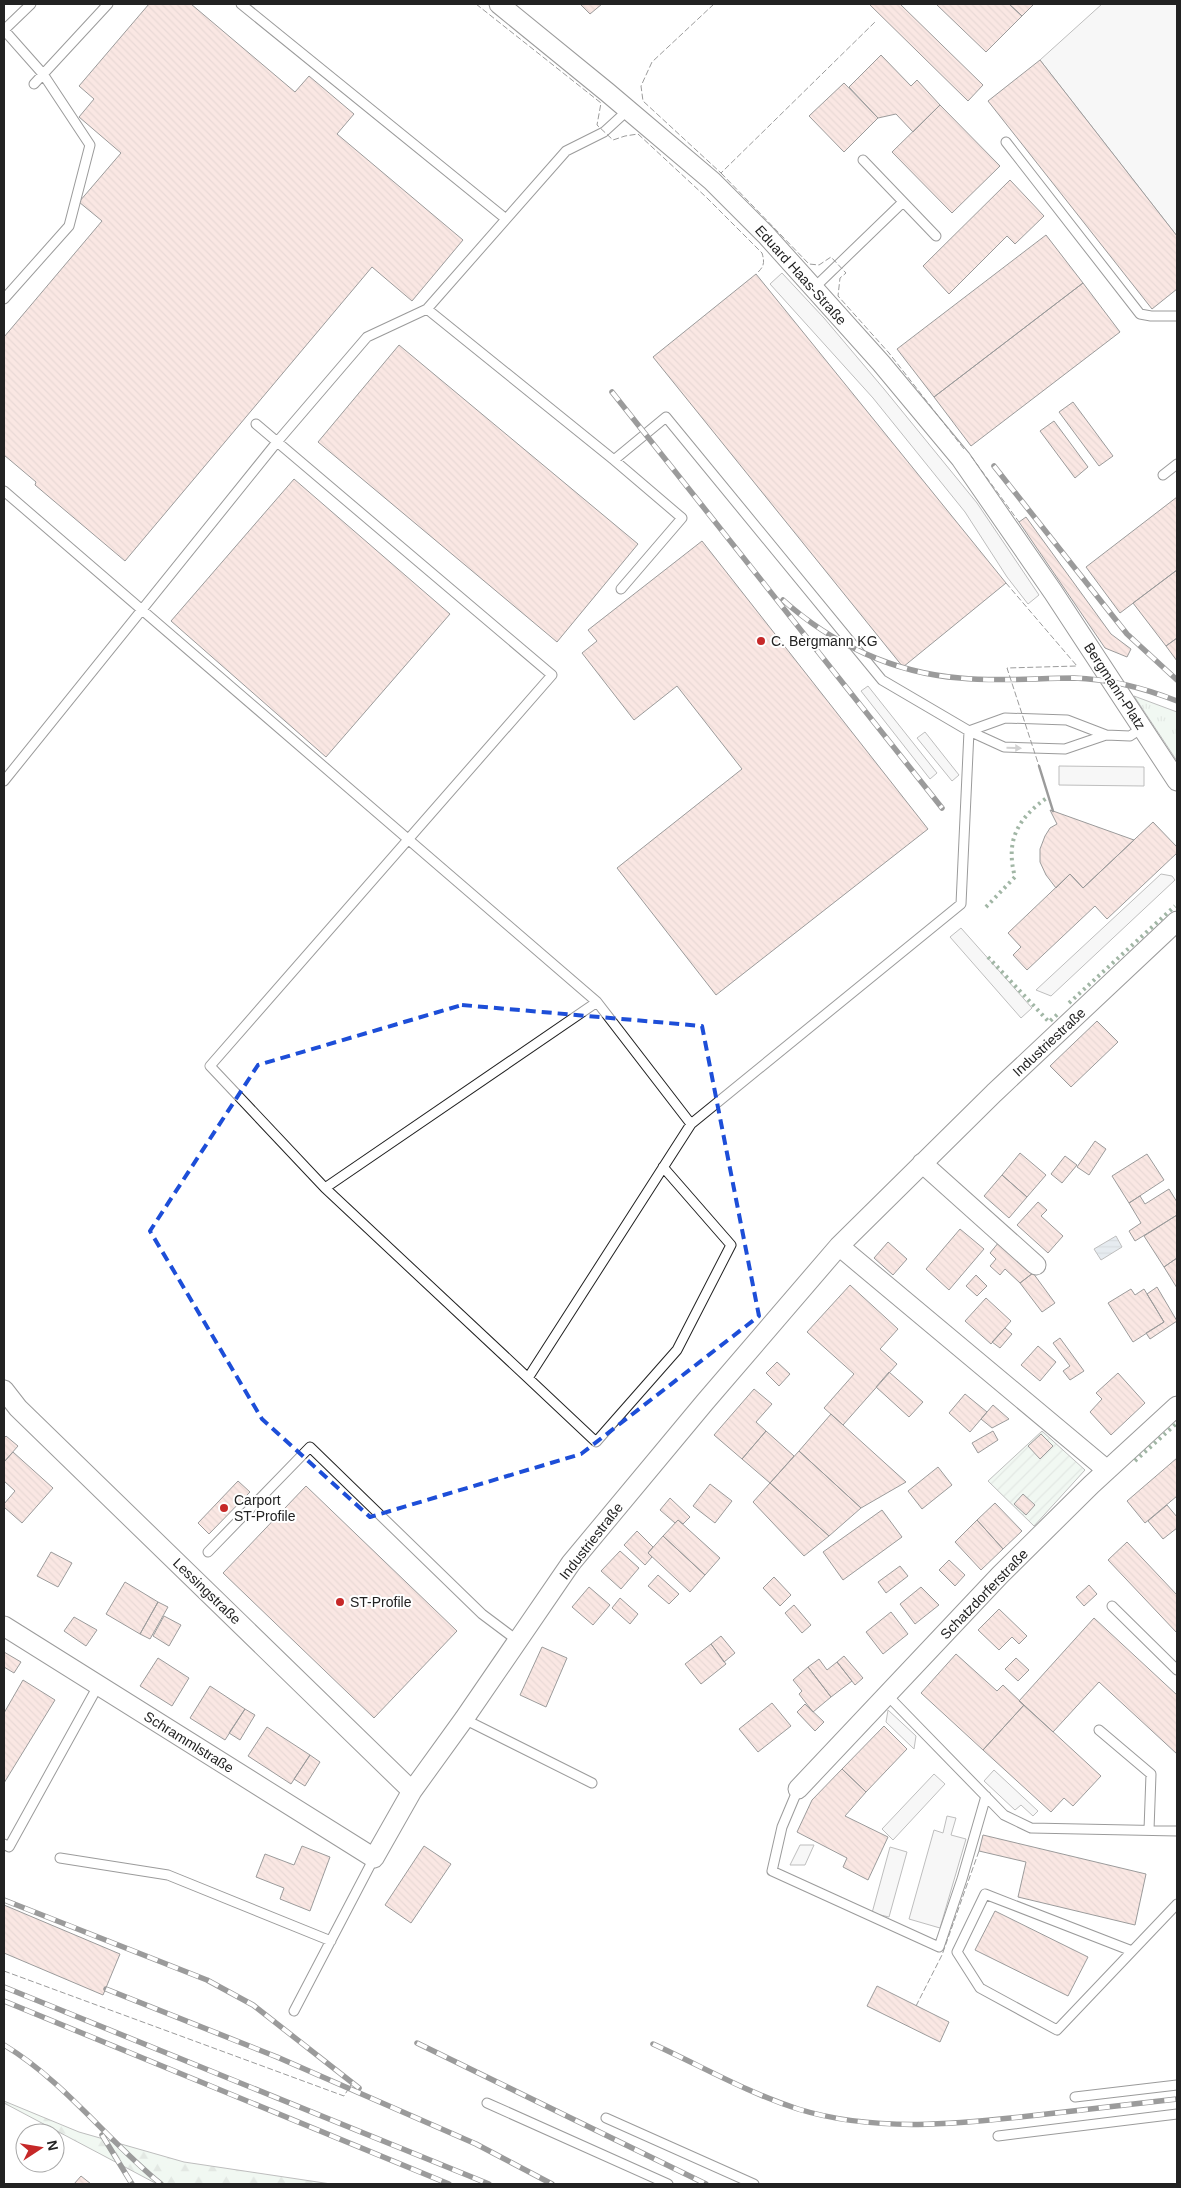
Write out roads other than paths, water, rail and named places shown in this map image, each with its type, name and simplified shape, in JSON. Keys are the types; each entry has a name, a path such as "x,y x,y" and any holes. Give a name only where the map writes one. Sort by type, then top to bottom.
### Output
{"street":[{"name":"Eduard Haas-Straße","path":"500,4 712,181 766,235 881,363 961,459 1053,592"},
{"name":"Bergmann-Platz","path":"1053,592 1177,781"},
{"name":"Industriestraße","path":"374,1858 412,1791 571,1563 704,1402 838,1246 922,1163 1177,922"},
{"path":"922,1163 1036,1265"},
{"path":"838,1246 1107,1470"},
{"name":"Lessingstraße","path":"4,1390 18,1408 412,1791"},
{"name":"Schatzdorferstraße","path":"798,1789 888,1696 1000,1575 1107,1470 1177,1406"},
{"name":"Schrammlstraße","path":"4,1626 374,1858"}],"lane":[{"path":"4,300 69,226 90,145 43,74 4,30 31,4"},
{"path":"34,84 107,4"},
{"path":"241,4 506,219"},
{"path":"4,781 277,442 367,337 427,308 566,151 604,132 628,110"},
{"path":"1006,142 1136,310 1140,314 1151,316 1177,316"},
{"path":"863,160 936,236"},
{"path":"814,288 903,202"},
{"path":"427,308 614,460 682,518 620,589"},
{"path":"614,460 666,417 882,680 969,731 1004,747 1065,749 1106,735"},
{"path":"256,424 552,675 410,840 210,1066 325,1188 596,1442 677,1350 731,1245 663,1167"},
{"path":"1163,475 1177,464"},
{"path":"4,491 597,1002 691,1124"},
{"path":"969,731 1005,718 1067,720 1106,735 1130,736 1142,728"},
{"path":"528,1378 691,1124 961,904 969,731"},
{"path":"325,1188 597,1002"},
{"path":"208,1552 310,1447 482,1614 518,1641"},
{"path":"1112,1606 1177,1670"},
{"path":"4,1844 9,1847 98,1686"},
{"path":"888,1696 1004,1815 1031,1828 1177,1831"},
{"path":"464,1719 592,1783"},
{"path":"1099,1730 1151,1774 1150,1830"},
{"path":"798,1789 782,1827 772,1871 939,1947 962,1880 986,1796"},
{"path":"60,1858 168,1875 331,1941"},
{"path":"294,2011 374,1858"},
{"path":"1132,1952 985,1894 957,1952 980,1988 1057,2030 1132,1952 1177,1904"},
{"path":"1075,2096 1177,2085"},
{"path":"487,2103 668,2184"},
{"path":"998,2136 1177,2114"},
{"path":"606,2118 754,2184"}],"railway":[{"path":"612,392 942,808"},
{"path":"994,466 1127,634 1177,680"},
{"path":"783,600 802,616 843,643 865,654 911,670 935,675 974,679 1074,678 1101,680 1139,688 1177,701"},
{"path":"4,1900 207,1980 253,2005 359,2088"},
{"path":"4,1987 489,2184"},
{"path":"106,1989 277,2057 476,2144 552,2184"},
{"path":"4,2001 449,2184"},
{"path":"417,2043 706,2184"},
{"path":"653,2044 779,2103 827,2117 857,2121 887,2124 978,2121 1177,2099"},
{"path":"4,2045 26,2060 66,2093 122,2149 161,2184"},
{"path":"102,2135 132,2184"}],"place":[{"name":"C. Bergmann KG","path":"761,641"},
{"name":"Carport ST-Profile","path":"224,1508"},
{"name":"ST-Profile","path":"340,1602"}]}
